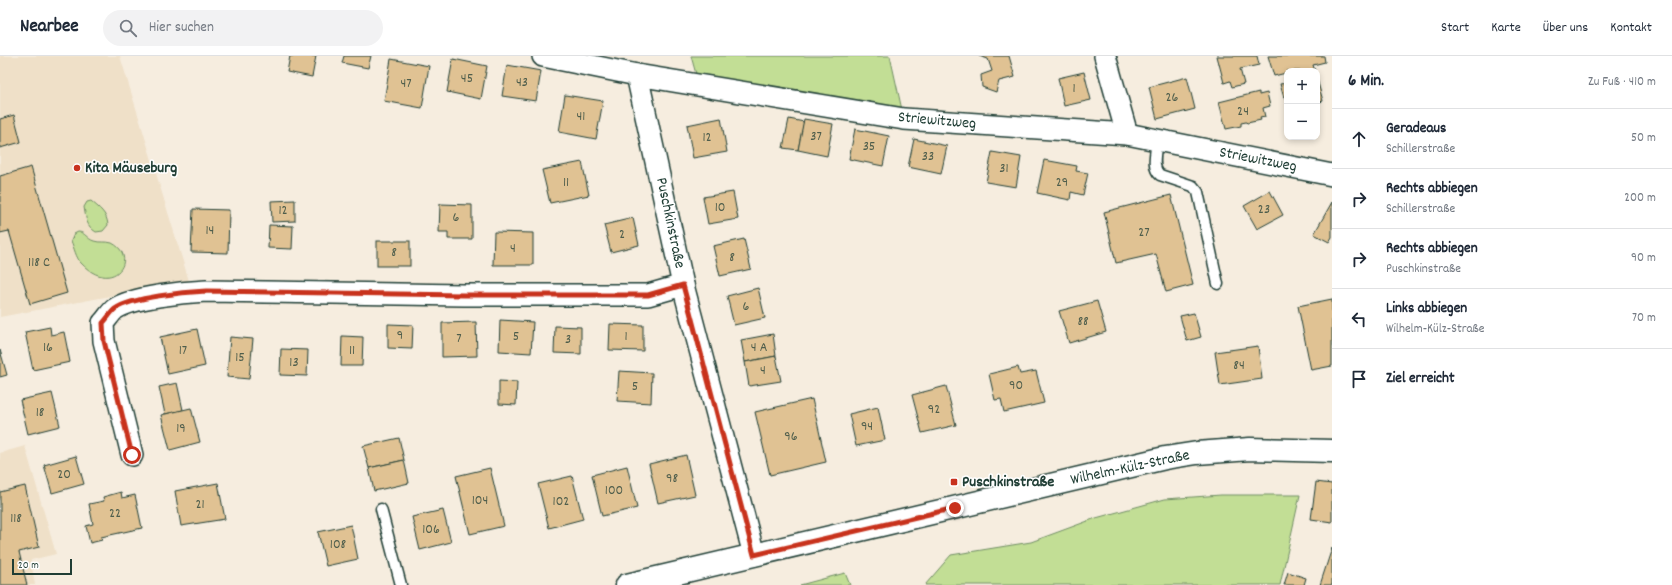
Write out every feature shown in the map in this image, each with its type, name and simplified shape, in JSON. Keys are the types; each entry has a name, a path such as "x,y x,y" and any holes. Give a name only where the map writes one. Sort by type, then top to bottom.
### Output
{"street":[{"name":"Striewitzweg","path":"543,56 637,75 904,119 1126,134 1332,175"},
{"path":"1106,56 1126,134"},
{"name":"Puschkinstraße","path":"637,75 683,285 754,555"},
{"path":"132,455 104,341 103,323 115,309 140,300 192,291 464,295 648,295 683,285"},
{"name":"Wilhelm-Külz-Straße","path":"627,585 1165,458 1197,453 1250,449 1332,451"}],"lane":[{"path":"1157,140 1156,171 1160,175 1193,186 1198,192 1218,284"},
{"path":"381,509 401,585"}],"shaded area":[{"name":"Kita Mäuseburg","path":"0,56 120,56 189,281 0,317"},
{"path":"25,446 56,554 31,560 35,585 0,585 0,453"}],"green space":[{"path":"691,56 890,56 904,119 699,85"},
{"path":"91,201 106,217 108,225 103,231 96,232 90,227 87,221 84,207 87,202"},
{"path":"78,232 94,241 112,243 120,249 123,257 123,264 119,271 112,275 103,276 93,272 81,263 76,255 71,241 74,234"},
{"path":"1221,495 1300,495 1280,585 925,585 951,555 1031,542 1096,518 1165,499"},
{"path":"845,573 850,585 800,585"}],"building":[{"path":"290,56 316,56 312,77 287,72"},
{"path":"344,56 371,56 368,68 342,63"},
{"path":"979,56 1009,56 1015,77 999,81 996,92 982,87 981,75 992,71 988,59"},
{"path":"1217,56 1257,56 1259,65 1240,69 1244,84 1232,87 1230,81 1224,83"},
{"path":"1268,56 1324,56 1325,62 1313,65 1314,68 1284,68 1284,74 1274,76"},
{"path":"391,59 429,66 422,108 384,101"},
{"path":"453,59 487,66 481,99 447,92"},
{"path":"507,65 541,71 536,101 502,96"},
{"path":"1084,72 1091,100 1064,106 1058,78"},
{"path":"1187,77 1195,109 1157,119 1149,87"},
{"path":"1284,83 1284,98 1280,84"},
{"path":"1320,90 1323,101 1320,102"},
{"path":"1259,92 1259,95 1267,93 1270,106 1263,108 1265,117 1260,118 1261,120 1241,123 1241,126 1226,129 1219,102"},
{"path":"565,95 603,101 596,139 559,132"},
{"path":"14,115 21,142 0,148 0,119"},
{"path":"721,118 727,152 693,158 687,125"},
{"path":"789,119 804,122 798,150 783,148"},
{"path":"804,119 833,124 827,156 798,150"},
{"path":"855,129 889,136 883,166 849,159"},
{"path":"914,139 947,146 941,174 908,167"},
{"path":"992,152 1021,157 1016,187 986,182"},
{"path":"1044,160 1077,166 1076,171 1088,173 1083,195 1071,192 1070,200 1037,193"},
{"path":"582,162 589,195 550,203 542,170"},
{"path":"31,167 67,293 30,304 9,231 0,233 0,176"},
{"path":"1270,191 1283,215 1257,229 1244,206"},
{"path":"733,192 738,219 708,224 703,197"},
{"path":"1171,195 1193,285 1166,292 1156,254 1116,263 1104,212"},
{"path":"295,200 295,221 272,222 271,201"},
{"path":"1332,202 1332,237 1329,242 1314,234"},
{"path":"440,204 472,205 472,239 448,239 448,232 439,232"},
{"path":"193,209 229,210 228,253 191,252"},
{"path":"633,218 639,245 611,252 604,225"},
{"path":"269,225 293,226 292,249 268,248"},
{"path":"494,232 533,233 533,265 493,265"},
{"path":"744,239 751,269 720,276 713,246"},
{"path":"377,241 410,241 410,266 377,266"},
{"path":"758,288 765,318 734,325 727,296"},
{"path":"1332,299 1332,366 1311,370 1298,306"},
{"path":"1097,301 1106,332 1069,343 1059,311"},
{"path":"1194,313 1201,337 1187,341 1180,316"},
{"path":"500,320 533,322 531,353 499,351"},
{"path":"476,322 477,356 442,357 442,323"},
{"path":"388,324 413,325 412,349 388,348"},
{"path":"610,324 643,325 643,351 609,350"},
{"path":"555,326 581,327 581,354 554,353"},
{"path":"50,327 51,335 64,332 70,362 33,370 25,332"},
{"path":"197,329 205,366 168,374 160,337"},
{"path":"773,334 776,356 745,362 741,340"},
{"path":"342,336 363,337 362,366 341,366"},
{"path":"230,337 253,339 249,379 227,377"},
{"path":"1258,346 1262,379 1220,385 1215,352"},
{"path":"281,349 308,350 307,376 280,375"},
{"path":"0,350 7,375 0,377"},
{"path":"776,356 781,381 749,386 745,362"},
{"path":"1018,367 1020,374 1036,371 1044,403 1004,412 1001,399 995,400 989,374"},
{"path":"619,371 652,373 651,403 617,401"},
{"path":"499,381 517,382 516,405 499,404"},
{"path":"177,383 183,410 165,414 159,387"},
{"path":"946,386 956,425 922,433 912,395"},
{"path":"52,393 60,426 28,434 20,400"},
{"path":"812,399 826,462 770,475 755,412"},
{"path":"878,407 885,440 856,446 849,414"},
{"path":"191,408 200,442 170,450 161,415"},
{"path":"399,438 404,460 369,468 363,446"},
{"path":"686,455 695,495 658,503 649,464"},
{"path":"76,456 84,484 52,493 44,465"},
{"path":"404,460 409,483 374,491 369,468"},
{"path":"627,466 637,508 602,516 592,475"},
{"path":"490,468 504,526 470,534 456,476"},
{"path":"572,476 583,519 549,528 538,484"},
{"path":"1316,482 1332,484 1332,522 1311,519"},
{"path":"218,483 225,519 181,526 175,491"},
{"path":"25,486 39,547 19,552 27,585 0,585 0,492"},
{"path":"121,492 122,498 135,495 142,528 101,537 102,540 90,543 86,526 93,524 89,504 104,501 103,497"},
{"path":"443,510 451,542 420,550 412,517"},
{"path":"351,525 358,559 326,566 318,532"},
{"path":"1332,548 1332,585 1320,585"},
{"path":"1288,572 1306,578 1304,585 1284,585"}],"place":[{"name":"Kita Mäuseburg","path":"77,168"},
{"name":"Puschkinstraße","path":"954,482"}],"route":[{"path":"132,455 104,341 103,323 115,309 140,300 192,291 464,295 648,295 683,285 754,555 955,508"}]}
